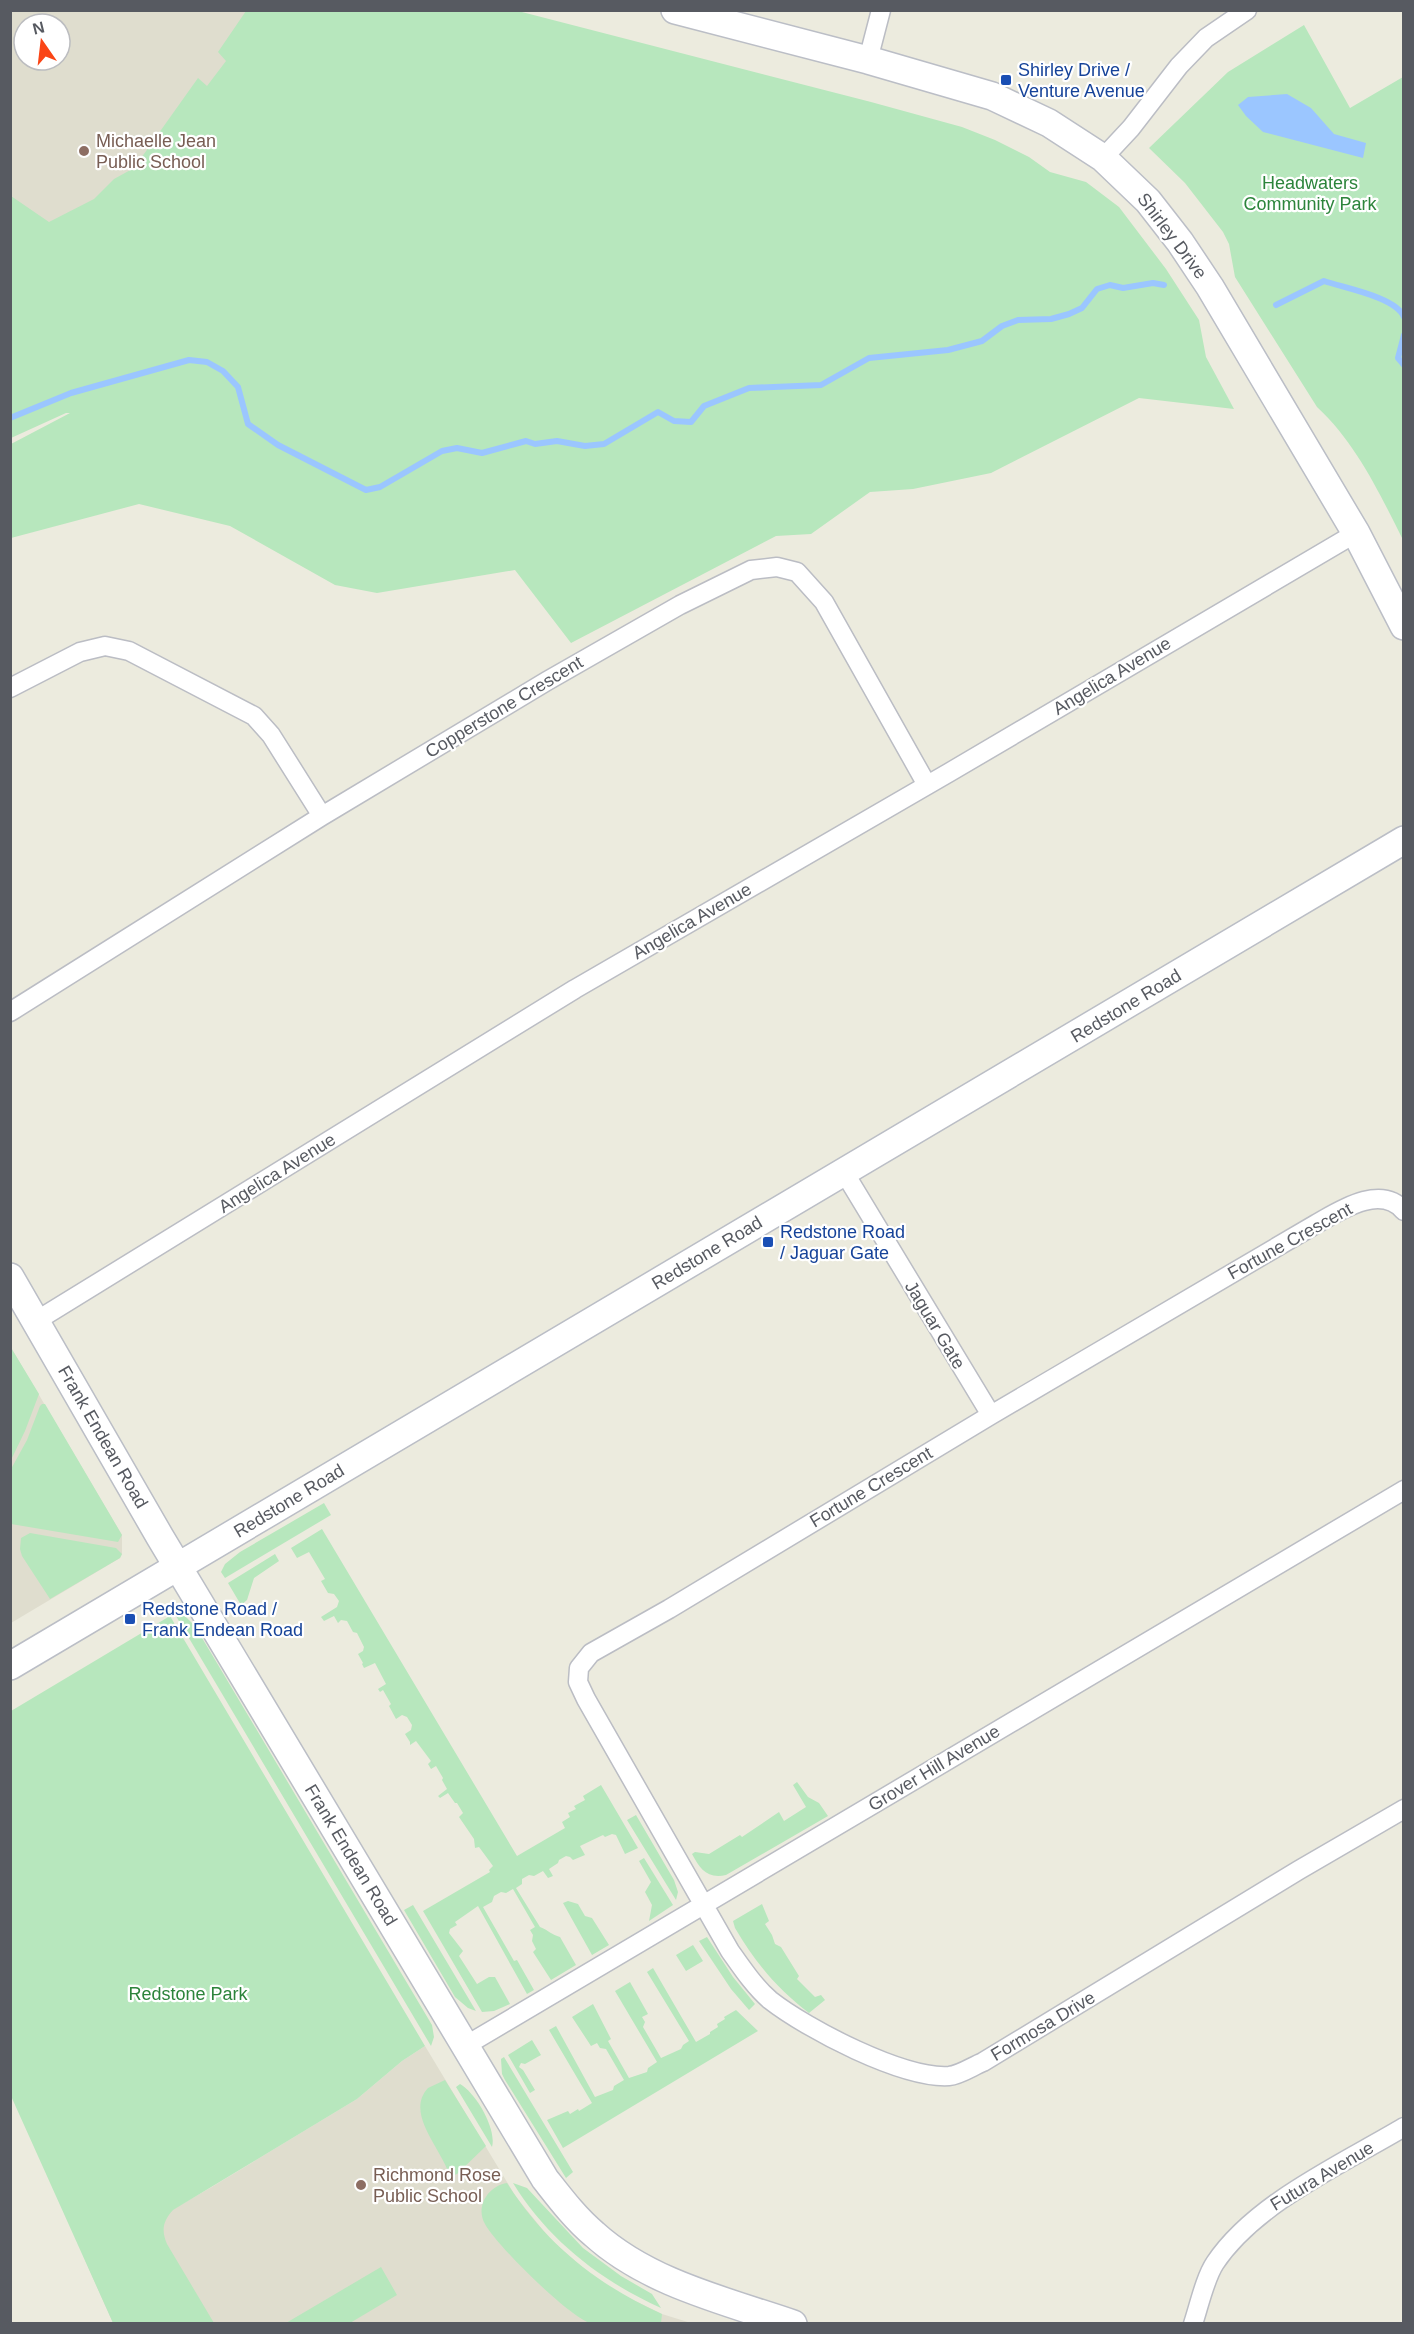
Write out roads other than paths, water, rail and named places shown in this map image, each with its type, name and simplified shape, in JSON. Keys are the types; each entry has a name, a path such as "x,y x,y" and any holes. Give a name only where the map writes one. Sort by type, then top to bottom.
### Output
{"street":[{"name":"Shirley Drive","path":"675,10 868,60 992,96 1049,123 1103,158 1148,201 1180,242 1216,297 1356,533 1404,626"},
{"path":"868,60 881,10"},
{"path":"1103,158 1131,128 1185,59 1206,39 1247,10"},
{"name":"Angelica Avenue","path":"36,1321 575,989 1356,533"},
{"name":"Copperstone Crescent","path":"10,1012 322,816 547,681 680,605 752,570 777,567 797,572 824,602 927,785"},
{"path":"10,688 80,652 105,646 129,651 254,716 271,735 322,816"},
{"name":"Redstone Road","path":"10,1666 1404,840"},
{"name":"Jaguar Gate","path":"844,1172 991,1415"},
{"name":"Fortune Crescent","path":"704,1904 578,1682 579,1668 591,1653 1345,1208 1362,1201 1382,1200 1399,1205 1404,1211"},
{"name":"Frank Endean Road","path":"10,1277 178,1566 545,2179 567,2207 595,2235 626,2258 694,2291 793,2324"},
{"name":"Grover Hill Avenue","path":"465,2046 1404,1490"},
{"name":"Formosa Drive","path":"704,1904 729,1951 746,1974 770,1999 806,2025 840,2043 921,2073 951,2076 983,2062 1404,1809"},
{"name":"Futura Avenue","path":"1193,2324 1214,2265 1237,2237 1269,2207 1404,2127"}],"water":[{"path":"1287,94 1311,108 1334,134 1366,143 1363,158 1263,132 1238,105 1248,97"}],"waterway":[{"path":"1276,305 1324,281 1380,299 1391,304 1404,317"},
{"path":"10,418 71,393 189,360 207,362 223,371 238,387 248,424 278,445 366,490 380,487 442,451 457,448 482,453 526,441 535,444 557,441 585,446 604,444 658,412 674,421 691,422 704,406 749,388 821,385 869,358 948,350 982,341 1002,326 1018,320 1051,319 1069,314 1082,308 1097,289 1110,285 1123,288 1153,283 1164,285"},
{"path":"1404,335 1398,358 1404,365"}],"place":[{"name":"Shirley Drive / Venture Avenue","path":"1006,80"},
{"name":"Michaelle Jean Public School","path":"84,151"},
{"name":"Redstone Road / Jaguar Gate","path":"768,1242"},
{"name":"Redstone Road / Frank Endean Road","path":"130,1619"},
{"name":"Richmond Rose Public School","path":"361,2185"}],"park label":[{"name":"Headwaters Community Park","path":"1310,193"},
{"name":"Redstone Park","path":"188,1994"}]}
